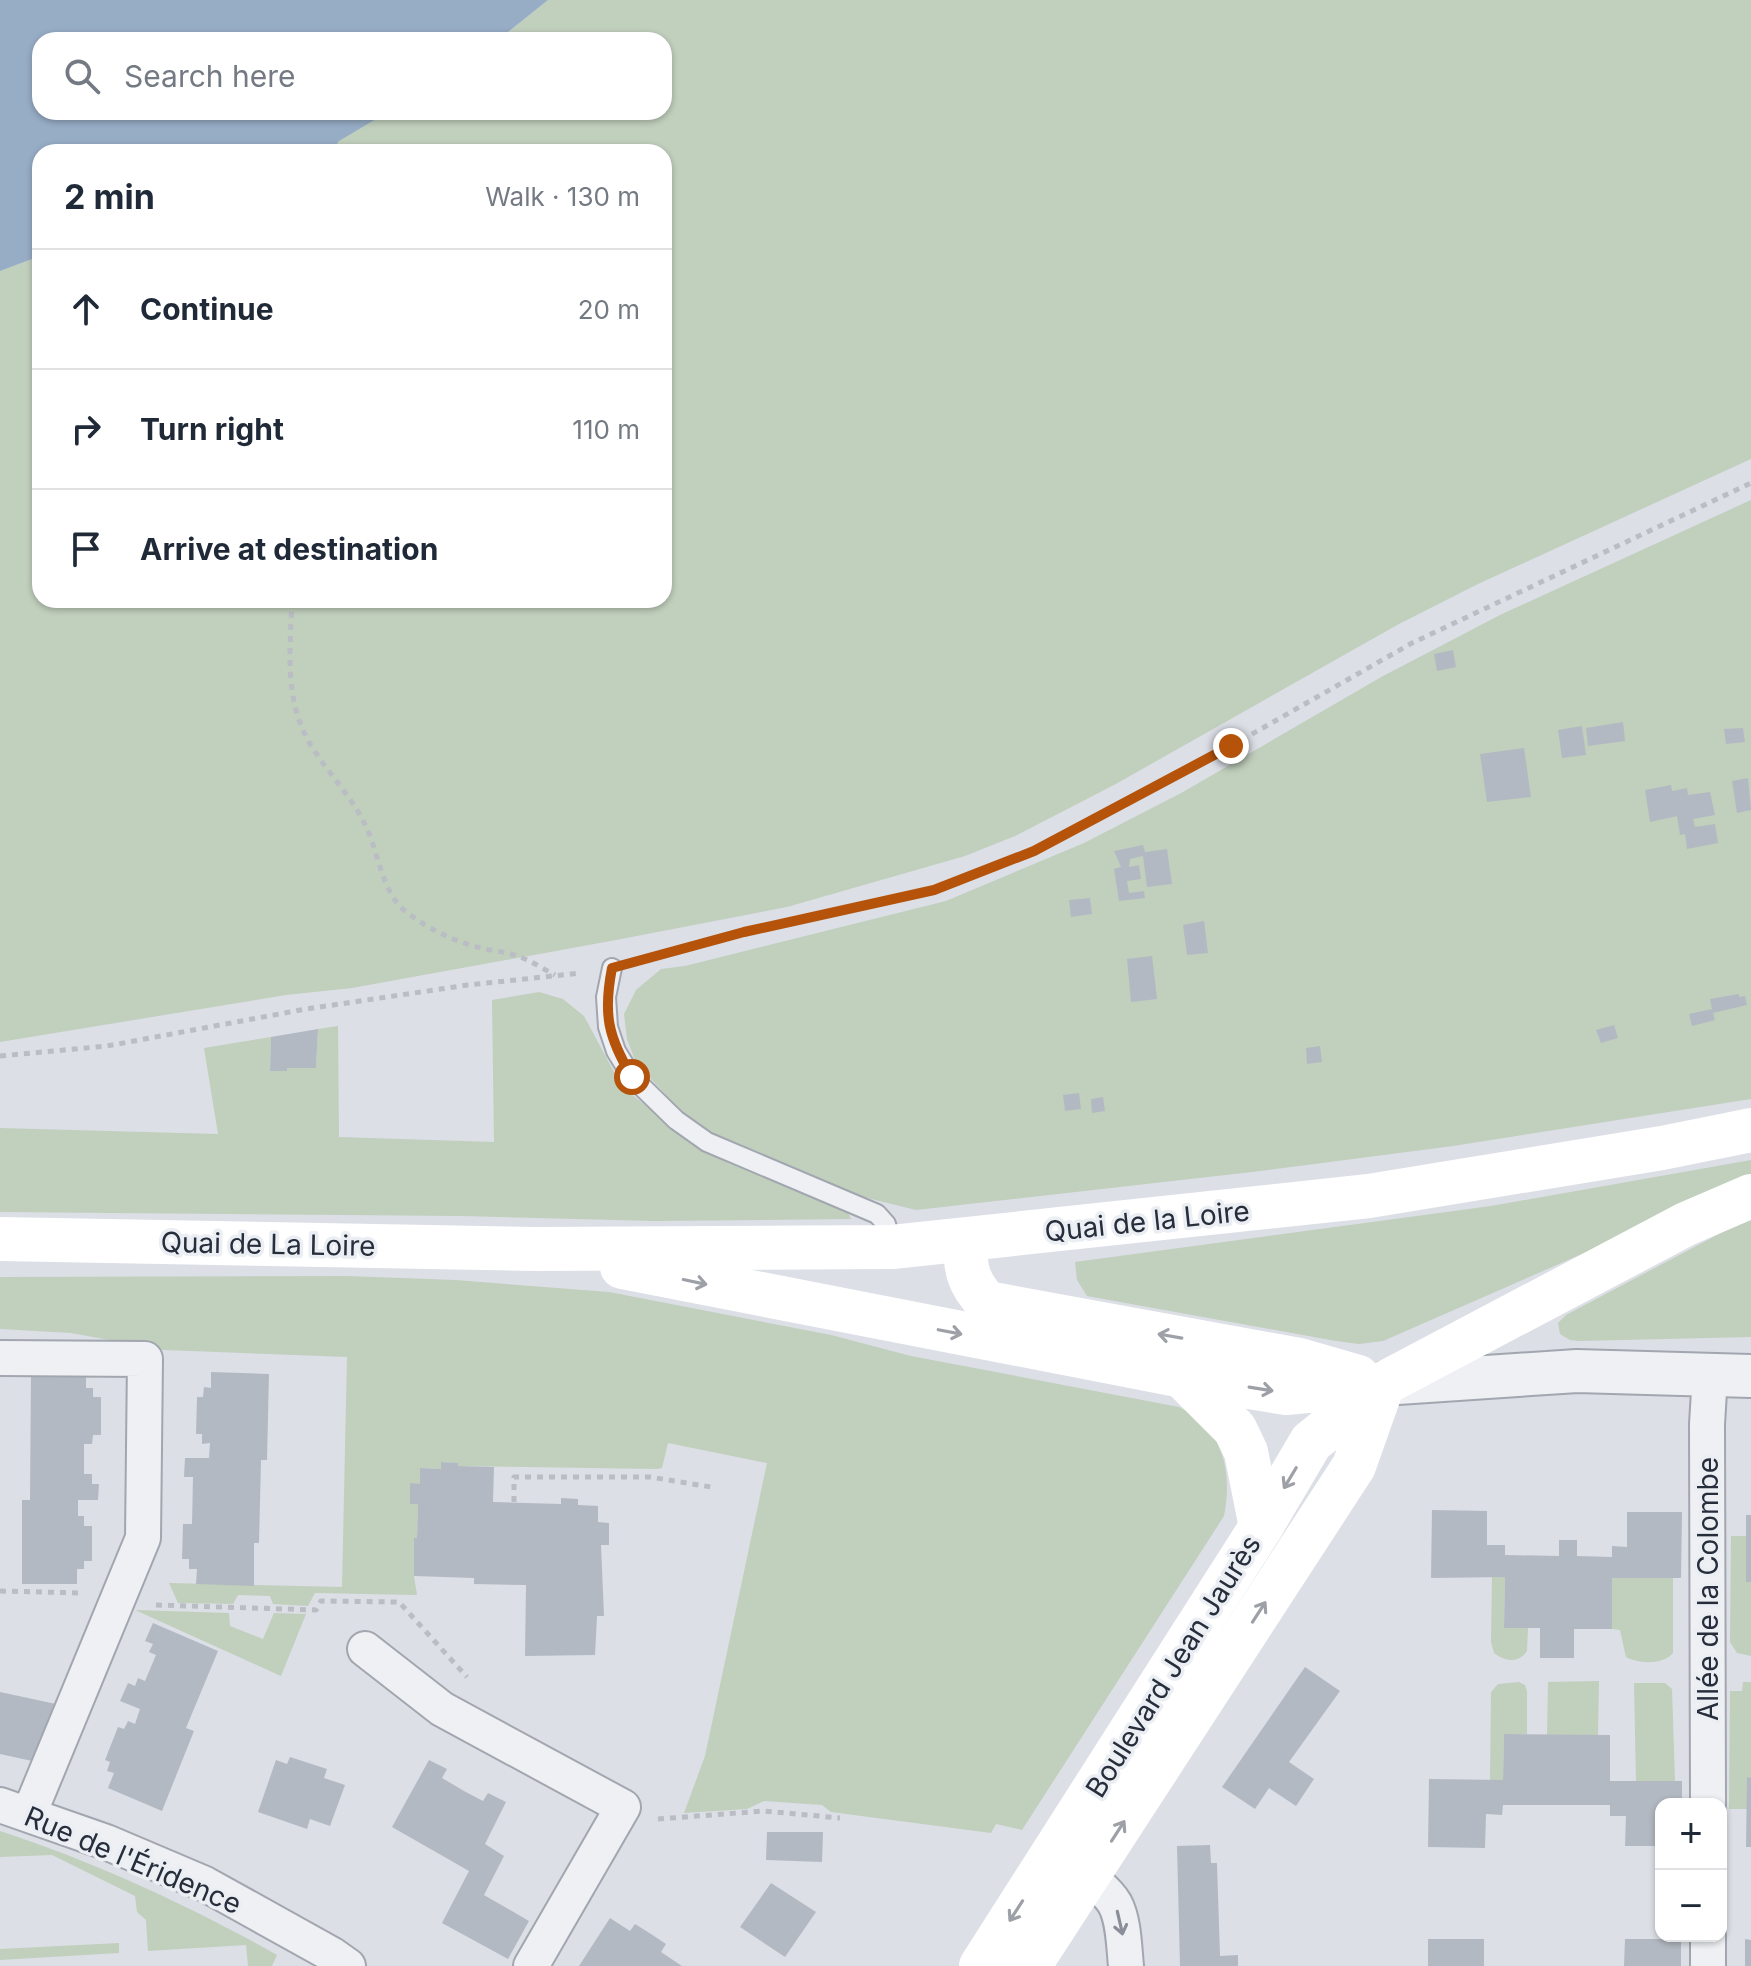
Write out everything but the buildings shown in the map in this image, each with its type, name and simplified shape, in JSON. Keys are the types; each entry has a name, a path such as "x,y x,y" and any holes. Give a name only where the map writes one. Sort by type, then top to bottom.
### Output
{"main road":[{"name":"Quai de la Loire","path":"536,1249 892,1247 964,1241 1369,1196 1662,1148 1751,1130"},
{"name":"Boulevard Jean Jaurès","path":"1029,1966 1070,1866 1311,1442 1383,1384 1686,1224 1751,1196"},
{"name":"Quai de La Loire","path":"0,1239 536,1249"},
{"path":"964,1241 967,1273 974,1290 987,1303 1299,1360 1383,1384"},
{"path":"536,1249 747,1293 1286,1393 1383,1384"},
{"path":"1182,1376 1235,1429 1246,1452 1261,1527"},
{"name":"Boulevard Jean Jaurès","path":"981,1966 1070,1866 1354,1466 1383,1384"}],"street":[{"path":"0,1358 145,1359 143,1538 119,1598 15,1810"},
{"path":"1383,1384 1577,1371 1731,1375"},
{"name":"Allée de la Colombe","path":"1708,1798 1707,1424 1731,1375"},
{"path":"365,1649 442,1709 623,1807 531,1966"},
{"name":"Rue de l'Éridence","path":"15,1810 106,1842 205,1884 348,1966"},
{"path":"1070,1866 1115,1904 1126,1966"},
{"path":"1708,1942 1708,1966"}],"lane":[{"path":"612,968 606,997 608,1027 616,1051 632,1077 676,1120 707,1142 877,1214 886,1224 892,1247"}],"path":[{"path":"0,1056 107,1046 306,1009 612,968 744,932 934,890 1034,851 1231,746 1412,643 1751,483"},
{"path":"292,608 290,676 295,711 314,752 345,791 367,828 395,900 403,910 436,932 483,949 519,956 556,976"},
{"path":"514,1502 514,1477 650,1477 711,1487"},
{"path":"0,1591 93,1593 165,1607 316,1610 321,1601 399,1602 471,1682 457,1718"},
{"path":"613,1824 764,1811 840,1818"}],"green space":[{"path":"548,0 1751,0 1751,459 1478,584 1399,624 1114,785 1015,836 965,856 787,907 616,940 352,988 286,995 0,1042 0,271 32,259 32,608 672,608 672,144 336,144 374,120 672,120 672,32 508,32"},
{"path":"1751,500 1751,1099 1453,1146 916,1210 847,1193 704,1131 636,1063 627,1039 624,1014 636,990 661,969 685,966 946,901 1084,843 1183,792 1383,676 1502,614"},
{"path":"539,992 563,999 584,1016 622,1087 696,1144 728,1163 837,1204 848,1212 851,1219 654,1221 0,1212 0,1128 218,1134 204,1048 271,1037 270,1071 316,1068 318,1029 338,1026 339,1137 494,1142 492,1000"},
{"path":"1751,1160 1751,1180 1383,1341 1359,1344 1336,1341 1087,1296 1077,1280 1075,1262 1491,1206"},
{"path":"1751,1217 1751,1337 1579,1341 1560,1334 1558,1323 1566,1315"},
{"path":"347,1276 455,1280 609,1292 831,1335 911,1356 1179,1407 1206,1427 1221,1452 1227,1483 1224,1516 1022,1830 996,1824 991,1833 831,1812 822,1805 764,1801 747,1809 684,1813 705,1756 767,1463 668,1443 662,1468 657,1469 458,1466 457,1463 441,1462 441,1469 420,1468 420,1484 410,1484 410,1504 418,1504 417,1538 414,1539 417,1595 315,1593 308,1606 273,1604 270,1596 238,1595 233,1604 178,1603 169,1583 342,1587 347,1357 164,1350 71,1333 0,1329 0,1277"},
{"path":"1731,1536 1746,1536 1746,1581 1751,1582 1751,1656 1737,1653 1730,1642"},
{"path":"1492,1577 1505,1577 1504,1628 1528,1628 1527,1651 1516,1659 1503,1658 1494,1653 1491,1642"},
{"path":"1612,1578 1673,1578 1673,1653 1669,1657 1651,1662 1626,1657 1620,1630 1612,1629"},
{"path":"135,1610 229,1613 230,1626 263,1639 274,1613 306,1614 281,1676"},
{"path":"1599,1681 1598,1735 1547,1735 1548,1682"},
{"path":"1519,1682 1525,1685 1527,1691 1527,1734 1504,1735 1503,1780 1490,1780 1491,1692 1498,1684"},
{"path":"1743,1682 1751,1682 1751,1778 1747,1778 1747,1809 1729,1809 1730,1691 1742,1691"},
{"path":"1634,1683 1665,1683 1672,1689 1675,1781 1636,1781"},
{"path":"0,1831 142,1886 210,1919 277,1955 272,1966 248,1966 246,1945 148,1951 146,1920 137,1912 135,1896 52,1855 0,1857"},
{"path":"119,1943 119,1953 0,1960 0,1949"}],"water":[{"path":"0,0 548,0 508,32 32,32 32,120 374,120 337,144 32,144 32,259 0,271"}],"route":[{"path":"632,1077 616,1051 608,1027 606,997 612,968 744,932 934,890 1034,851 1231,746"}]}
